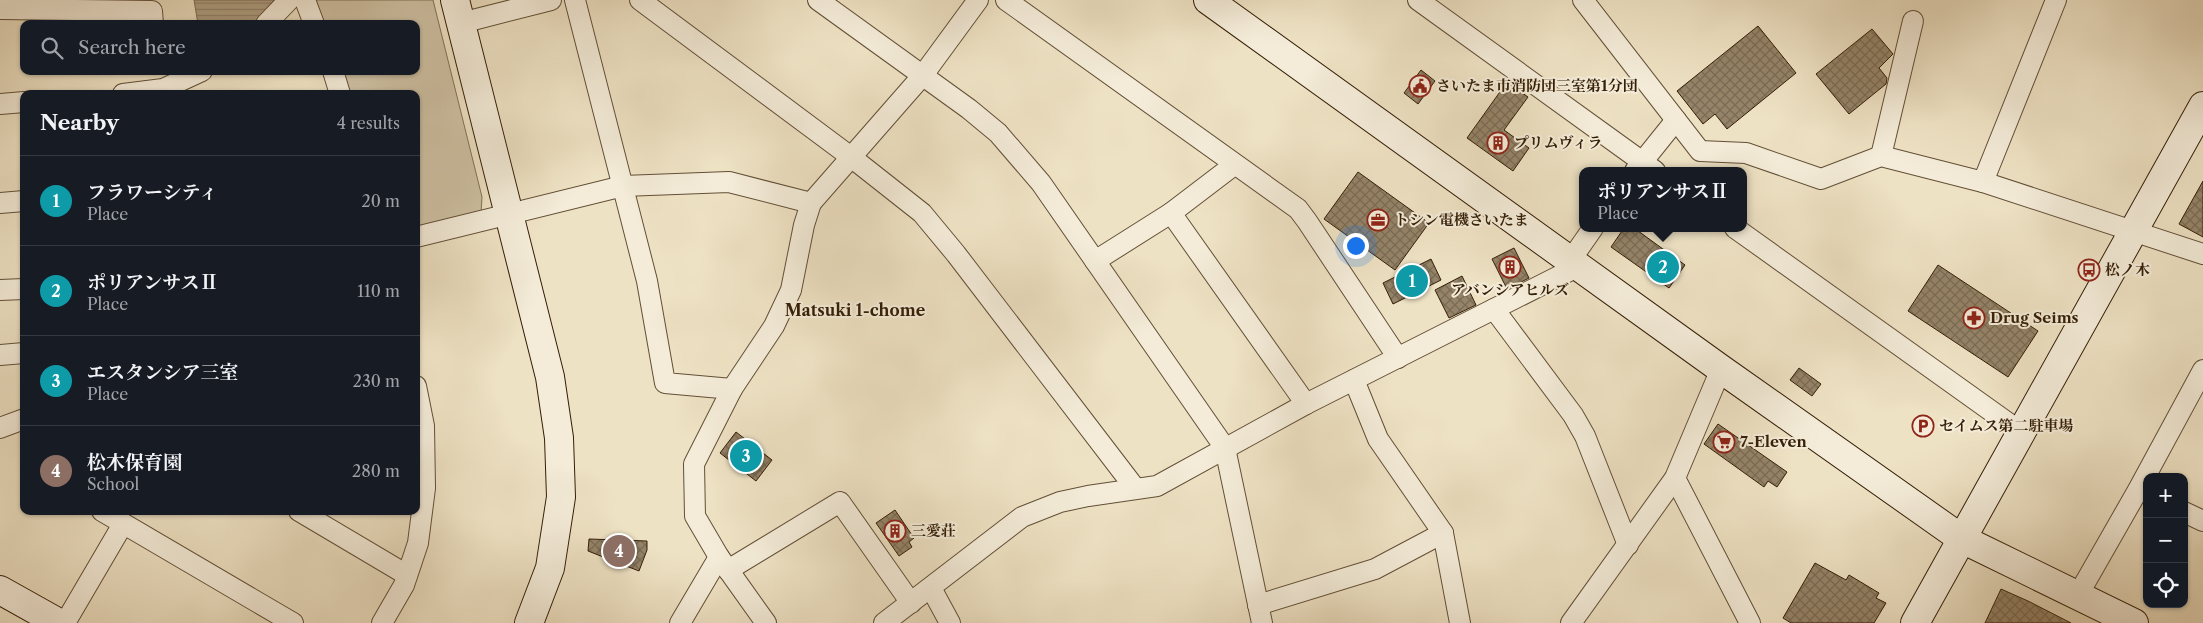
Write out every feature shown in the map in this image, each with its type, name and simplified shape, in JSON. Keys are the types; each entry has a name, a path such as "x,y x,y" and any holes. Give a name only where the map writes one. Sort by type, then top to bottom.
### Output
{"street":[{"path":"270,20 289,0"},
{"path":"305,0 312,20"},
{"path":"529,623 550,568 561,497 559,438 550,377 458,11 551,0"},
{"path":"575,0 647,281 665,383 732,389"},
{"path":"640,0 906,199 942,235 1135,488"},
{"path":"818,0 923,75 998,133 1041,183 1225,448 1260,614 1375,569 1443,533"},
{"path":"766,623 723,563 695,516 694,464 732,389 774,326 791,290 804,225 811,203 923,75 978,0"},
{"path":"1006,0 1298,209 1308,221 1398,358"},
{"path":"1208,0 1574,264 1962,539 2078,595 2118,619"},
{"path":"1418,0 1643,167"},
{"path":"1583,0 1700,151 1746,154 1821,179 1880,156 1983,182 2203,254"},
{"path":"1983,182 2056,0"},
{"path":"0,9 152,11 153,20"},
{"path":"1880,156 1913,21"},
{"path":"141,90 163,85 191,75"},
{"path":"333,75 339,90"},
{"path":"0,104 20,102"},
{"path":"1915,623 2203,106"},
{"path":"1645,167 1676,120"},
{"path":"1095,261 1171,213 1234,165"},
{"path":"420,236 623,186 729,182 811,203"},
{"path":"0,203 20,201"},
{"path":"1171,213 1306,404"},
{"path":"884,623 1009,526 1035,511 1088,496 1157,486 1306,404 1494,309 1574,264 1592,232"},
{"path":"1741,232 2022,433"},
{"path":"0,290 20,289"},
{"path":"1494,309 1573,415 1581,429 1628,545"},
{"path":"0,355 20,353"},
{"path":"1571,623 1675,478 1721,369"},
{"path":"2078,595 2142,492 2203,370"},
{"path":"1354,380 1378,439 1443,533 1460,623"},
{"path":"382,623 404,585 418,543 425,488 424,426 420,406"},
{"path":"0,428 20,420"},
{"path":"1675,478 1750,623"},
{"path":"680,623 723,563 840,502 911,603"},
{"path":"2188,514 2203,521"},
{"path":"108,515 293,623"},
{"path":"306,515 407,576"},
{"path":"65,623 123,524"},
{"path":"931,588 950,623"},
{"path":"0,590 58,623"}],"shaded area":[{"path":"194,0 277,0 259,20 197,20"},
{"path":"315,0 433,0 482,197 481,213 420,228 420,90 349,90 344,75 420,75 420,20 322,20"}],"building":[{"path":"1758,26 1796,73 1727,129 1715,114 1703,124 1677,91"},
{"path":"1872,29 1893,54 1879,68 1887,78 1886,84 1849,114 1816,74"},
{"path":"1421,70 1435,81 1418,104 1404,93"},
{"name":"プリムヴィラ","path":"1507,82 1528,97 1504,130 1529,148 1513,171 1467,138"},
{"path":"1358,172 1429,223 1395,270 1324,219"},
{"path":"2203,181 2203,237 2179,224"},
{"path":"1621,232 1640,232 1685,265 1669,288 1611,247"},
{"name":"アバンシアヒルズ","path":"1514,248 1529,278 1507,289 1492,259"},
{"path":"1431,259 1441,280 1393,304 1383,283"},
{"path":"1938,265 2038,331 2008,377 1908,311"},
{"path":"1462,276 1476,305 1449,318 1435,290"},
{"path":"1799,368 1821,384 1812,396 1790,380"},
{"path":"1718,424 1787,472 1777,487 1768,481 1764,487 1704,444"},
{"path":"736,432 772,460 756,481 720,453"},
{"name":"三愛荘","path":"895,510 914,538 909,542 912,547 899,556 876,523"},
{"path":"589,539 647,541 647,550 639,571 588,551"},
{"path":"1815,563 1846,580 1849,575 1879,593 1876,598 1886,603 1874,623 1791,623 1783,618"},
{"path":"2001,589 2028,601 2071,623 1985,623"}],"place":[{"name":"さいたま市消防団三室第1分団","path":"1420,86"},
{"name":"プリムヴィラ","path":"1498,143"},
{"name":"トシン電機さいたま","path":"1378,220"},
{"name":"アバンシアヒルズ","path":"1510,267"},
{"name":"ポリアンサスⅡ","path":"1663,267"},
{"name":"松ノ木","path":"2089,270"},
{"name":"フラワーシティ","path":"1412,281"},
{"name":"Drug Seims","path":"1974,318"},
{"name":"セイムス第二駐車場","path":"1923,426"},
{"name":"7-Eleven","path":"1724,442"},
{"name":"エスタンシア三室","path":"746,456"},
{"name":"三愛荘","path":"895,531"},
{"name":"松木保育園","path":"619,551"}],"district":[{"name":"Matsuki 1-chome","path":"855,310"}]}
